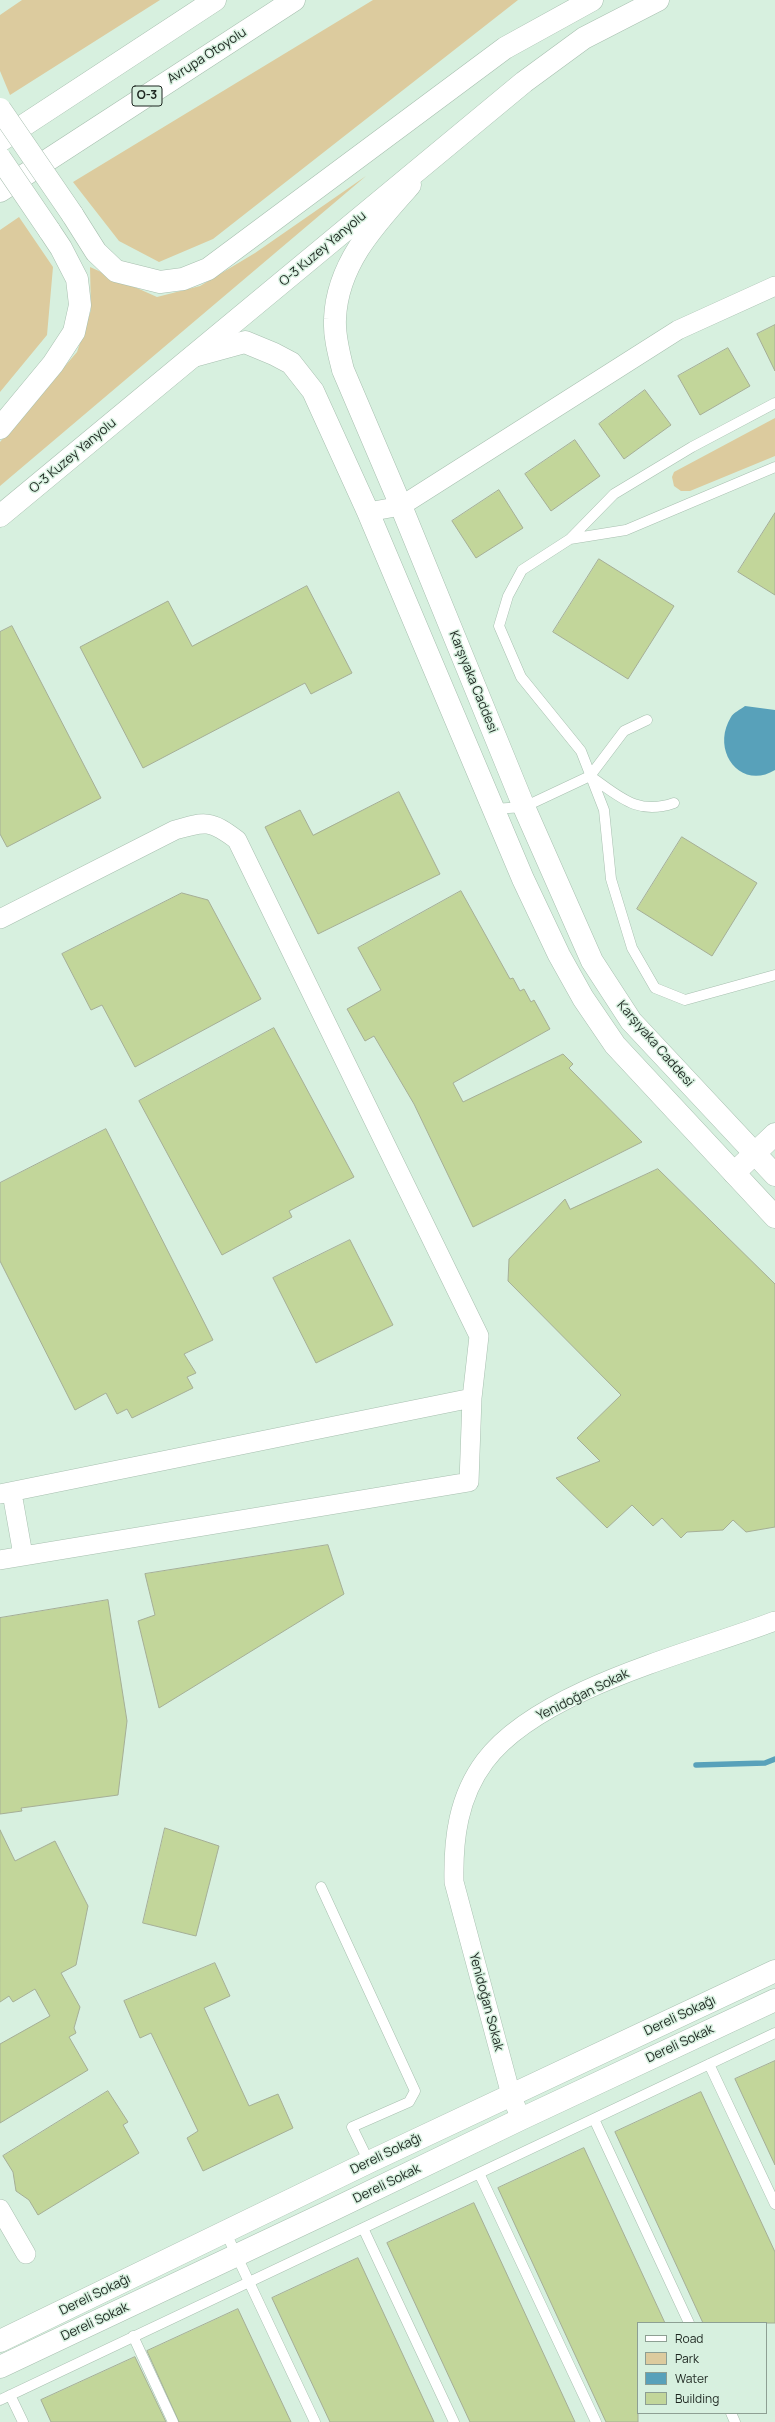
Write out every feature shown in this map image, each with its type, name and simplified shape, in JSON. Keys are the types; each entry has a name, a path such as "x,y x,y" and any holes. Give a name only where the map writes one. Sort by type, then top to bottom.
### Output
{"main road":[{"path":"0,141 215,0"},
{"name":"Avrupa Otoyolu","path":"0,191 294,0"},
{"path":"0,109 72,214 96,252 116,270 160,282 183,280 208,270 505,48 592,0"},
{"name":"O-3 Kuzey Yanyolu","path":"0,516 524,82 584,38 658,0"},
{"name":"Karşıyaka Caddesi","path":"436,156 362,240 341,284 335,319 337,347 343,370 401,506 524,807 589,954 614,997 631,1021 775,1175"},
{"path":"0,158 61,248 76,278 80,305 74,332 53,364 0,428"},
{"path":"194,356 245,342 291,363 313,391 368,512 493,809 559,955 582,998 615,1045 775,1217"},
{"path":"734,1173 775,1134"},
{"name":"Dereli Sokağı","path":"0,2341 369,2162 775,1971"},
{"name":"Dereli Sokak","path":"0,2367 521,2118 775,2000"}],"street":[{"path":"368,512 401,506 678,330 775,286"},
{"path":"0,919 175,830 199,823 219,826 237,840 479,1336 472,1398 469,1482 0,1560"},
{"path":"24,1556 6,1494 472,1398"},
{"name":"Yenidoğan Sokak","path":"521,2118 510,2095 454,1882 453,1848 458,1818 468,1792 484,1762 507,1737 540,1715 575,1696 634,1670 775,1621"},
{"path":"0,2209 26,2254"}],"lane":[{"path":"775,403 692,447 614,494 570,539 522,570 508,596 499,626 521,677 581,751 604,810 611,879 630,940 655,988 685,1000 775,975"},
{"path":"570,539 626,530 775,467"},
{"path":"493,809 524,807 590,776 624,731 647,720"},
{"path":"590,776 630,803 657,808 674,802"},
{"path":"321,1887 415,2091 409,2102 352,2127 369,2162"},
{"path":"0,2400 775,2033"},
{"path":"709,2064 775,2204"},
{"path":"594,2119 689,2322"},
{"path":"479,2173 596,2422"},
{"path":"363,2228 454,2422"},
{"path":"225,2231 250,2281 315,2422"},
{"path":"133,2336 173,2422"},
{"path":"10,2395 22,2422"}],"green space":[{"path":"22,0 160,0 10,95 0,71 0,15"},
{"path":"373,0 518,0 213,239 159,262 119,241 73,182"},
{"path":"366,176 0,486 0,442 77,352 91,310 90,267 157,297 200,286 255,253"},
{"path":"19,217 53,267 47,335 0,392 0,230"},
{"path":"775,418 775,456 690,491 681,491 674,486 672,477 674,472"}],"water":[{"path":"745,706 775,710 775,770 762,775 751,775 741,771 732,764 724,743 725,730 731,717"}],"building":[{"path":"775,325 775,371 757,334"},
{"path":"728,348 750,386 700,415 678,376"},
{"path":"645,390 671,425 624,459 599,424"},
{"path":"575,440 600,476 551,511 525,474"},
{"path":"499,490 523,528 476,558 452,521"},
{"path":"775,513 775,595 738,572"},
{"path":"599,559 674,606 628,679 553,632"},
{"path":"307,586 352,673 311,694 305,683 143,768 80,647 168,601 192,646"},
{"path":"12,626 101,798 7,847 0,834 0,632"},
{"path":"399,792 440,874 318,934 265,827 300,810 313,835"},
{"path":"682,837 757,883 712,956 637,909"},
{"path":"461,891 510,979 513,978 520,991 524,989 531,1002 534,1000 550,1029 453,1083 463,1102 563,1054 573,1064 569,1068 642,1142 473,1227 414,1104 374,1036 365,1041 347,1009 381,990 358,948"},
{"path":"182,893 208,900 261,999 135,1067 102,1005 91,1010 62,954"},
{"path":"274,1028 354,1177 289,1211 292,1217 222,1255 139,1101"},
{"path":"106,1129 213,1340 184,1354 196,1373 187,1377 193,1388 132,1418 127,1409 117,1414 106,1393 75,1410 0,1261 0,1183"},
{"path":"658,1169 775,1284 775,1527 746,1532 733,1520 723,1530 687,1532 681,1538 662,1518 653,1526 632,1505 607,1528 556,1478 600,1461 577,1438 621,1395 508,1281 509,1259 565,1199 570,1209"},
{"path":"350,1240 393,1325 316,1363 273,1278"},
{"path":"328,1545 344,1594 159,1708 138,1621 155,1615 145,1574"},
{"path":"108,1600 127,1721 118,1795 21,1808 22,1811 0,1814 0,1618"},
{"path":"165,1828 219,1846 196,1936 143,1923"},
{"path":"0,1830 15,1861 55,1841 88,1906 76,1965 61,1973 80,2007 74,2028 76,2033 69,2037 88,2070 0,2123 0,2044 50,2016 35,1989 13,2002 9,1996 0,2002"},
{"path":"215,1963 230,1996 204,2008 249,2106 278,2094 293,2128 203,2171 187,2138 198,2131 151,2033 140,2038 124,2001"},
{"path":"775,2061 775,2165 735,2079"},
{"path":"108,2091 128,2122 123,2125 139,2153 38,2215 29,2200 16,2191 13,2172 3,2156"},
{"path":"701,2092 775,2252 775,2323 703,2322 615,2132"},
{"path":"584,2148 665,2322 637,2322 638,2422 606,2422 498,2188"},
{"path":"474,2203 575,2422 470,2422 387,2243"},
{"path":"358,2258 434,2422 330,2422 272,2298"},
{"path":"238,2309 291,2422 179,2422 147,2351"},
{"path":"135,2357 166,2422 51,2422 41,2400"}],"waterway":[{"path":"696,1765 765,1763 775,1759"}]}
